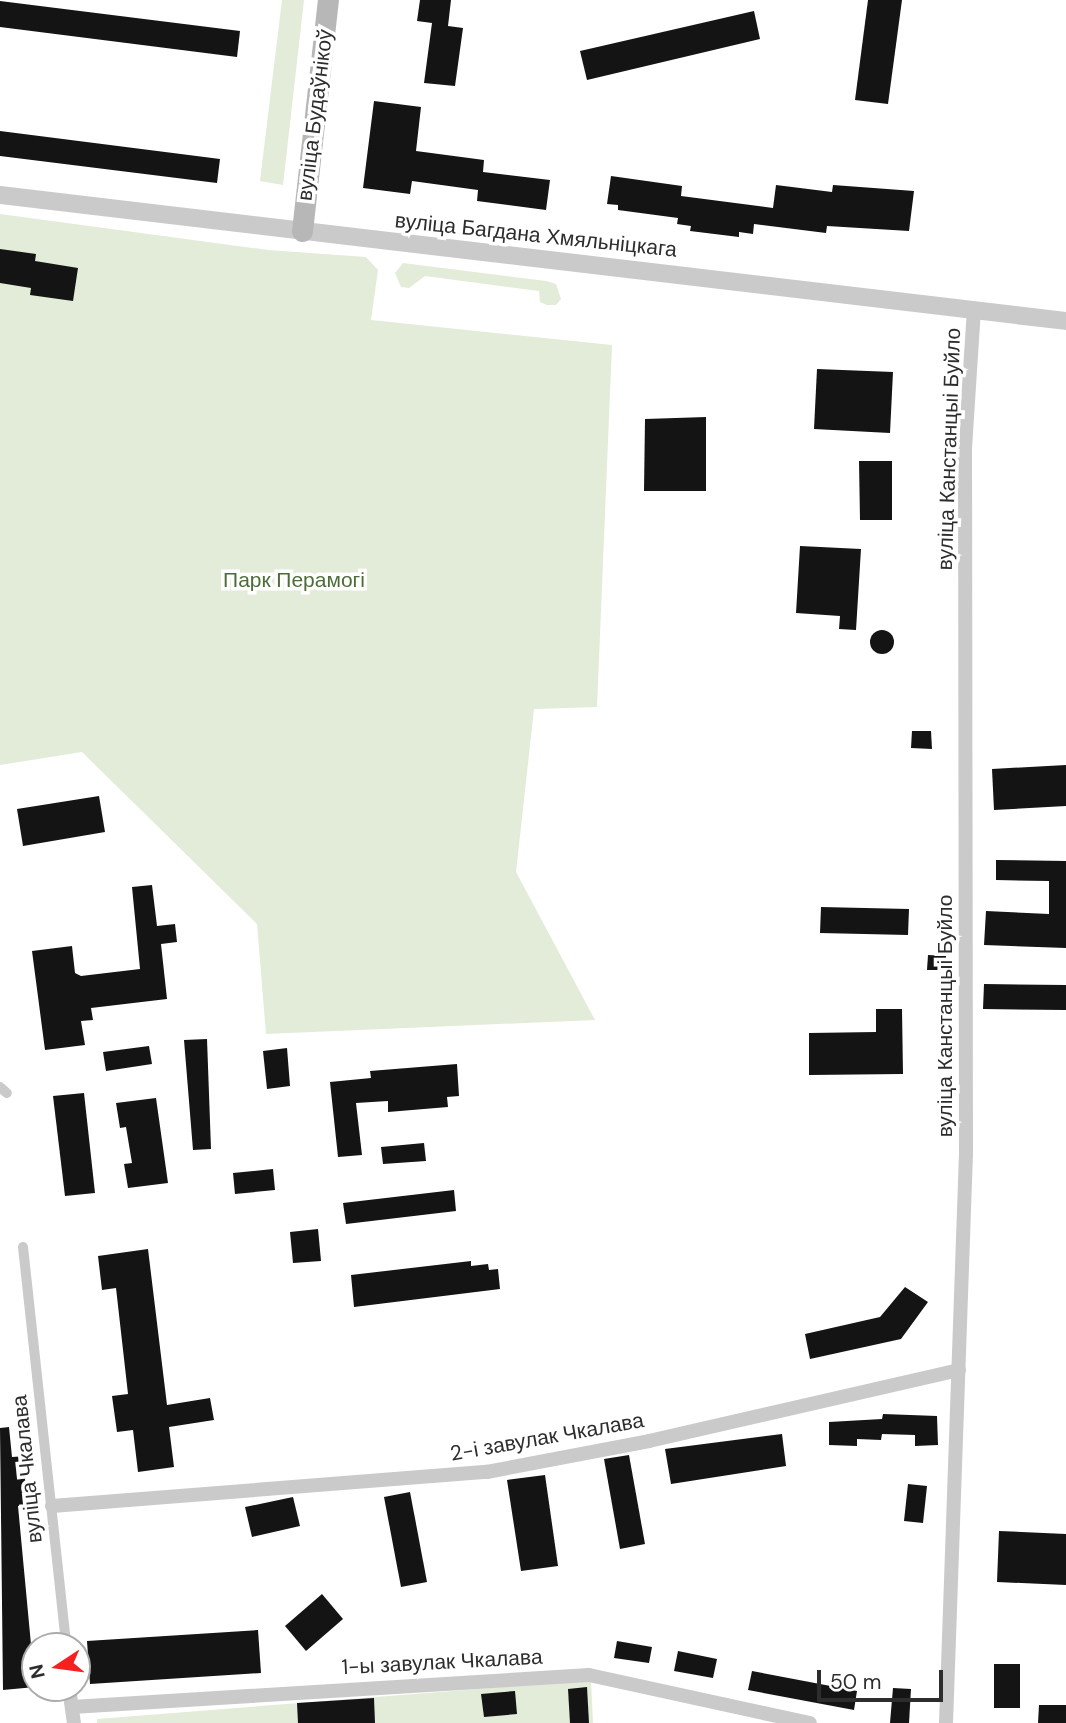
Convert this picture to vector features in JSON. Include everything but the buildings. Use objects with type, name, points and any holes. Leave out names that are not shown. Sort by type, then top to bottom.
[{"type":"main road","name":"вуліца Будаўнікоў","points":[[302,231],[328,0]]},
{"type":"street","name":"вуліца Багдана Хмяльніцкага","points":[[0,195],[1066,321]]},
{"type":"street","name":"вуліца Канстанцыі Буйло","points":[[946,1723],[966,1154],[965,448],[974,310]]},
{"type":"street","name":"вуліца Чкалава","points":[[23,1247],[65,1632]]},
{"type":"street","name":"2-і завулак Чкалава","points":[[52,1506],[486,1472],[649,1441],[959,1370]]},
{"type":"street","name":"1-ы завулак Чкалава","points":[[91,1696],[589,1675],[810,1723]]},
{"type":"street","points":[[72,1702],[74,1723]]},
{"type":"green space","points":[[282,0],[304,0],[283,185],[260,181]]},
{"type":"green space","name":"Парк Перамогі","points":[[0,214],[268,250],[366,257],[378,270],[371,320],[612,345],[597,707],[534,709],[516,872],[595,1020],[266,1034],[257,924],[82,752],[0,765]]},
{"type":"green space","points":[[403,263],[546,281],[556,284],[561,299],[556,305],[547,305],[540,302],[539,291],[425,276],[409,288],[401,287],[395,273]]},
{"type":"green space","points":[[591,1680],[593,1723],[97,1723],[97,1719]]}]
